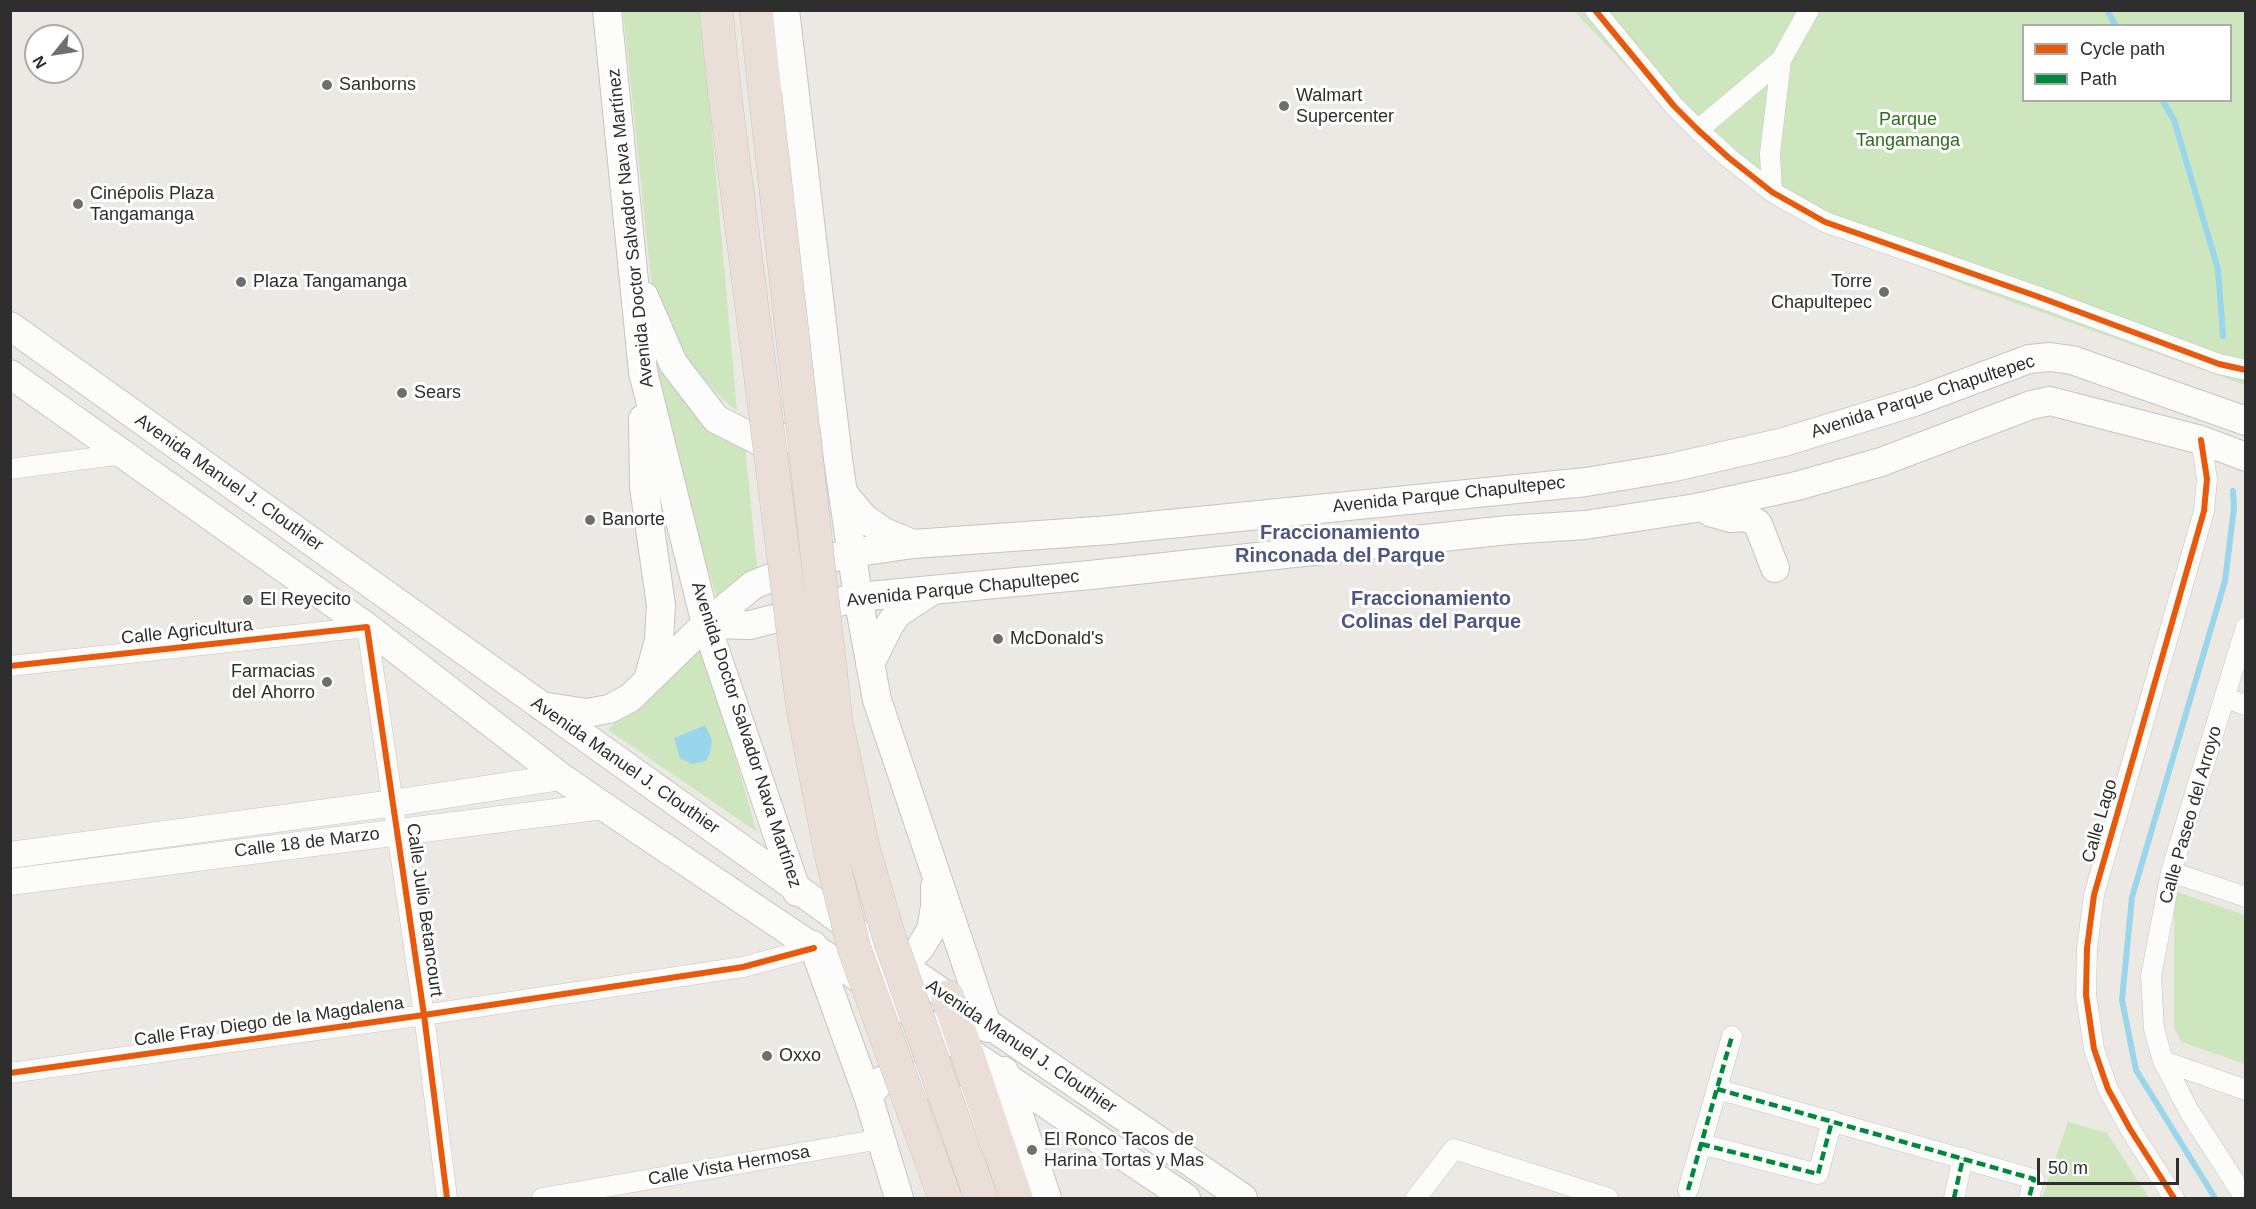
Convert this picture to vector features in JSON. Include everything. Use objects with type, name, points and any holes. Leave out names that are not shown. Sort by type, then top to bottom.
[{"type":"highway","points":[[717,10],[802,697],[829,843],[855,948],[945,1198]]},
{"type":"highway","points":[[756,10],[836,721],[864,851],[890,937],[981,1198]]},
{"type":"highway","points":[[948,997],[1015,1196]]},
{"type":"main road","name":"Avenida Doctor Salvador Nava Martínez","points":[[607,10],[643,372],[706,624],[814,948],[868,1096],[899,1198]]},
{"type":"main road","points":[[785,10],[843,493],[858,597],[877,700],[1047,1198]]},
{"type":"main road","points":[[633,269],[673,363],[716,419],[761,442],[778,442],[796,434],[813,412],[821,300]]},
{"type":"main road","name":"Avenida Manuel J. Clouthier","points":[[10,327],[903,966],[1243,1198]]},
{"type":"main road","name":"Avenida Parque Chapultepec","points":[[706,624],[753,585],[803,564],[852,553],[913,544],[1085,532],[1586,482],[1670,468],[1784,442],[1917,401],[2029,358],[2050,357],[2072,360],[2246,421]]},
{"type":"main road","points":[[643,372],[644,487],[661,605],[659,640],[648,680]]},
{"type":"main road","name":"Avenida Manuel J. Clouthier","points":[[10,374],[367,627],[561,777],[871,989],[967,1050],[1186,1198]]},
{"type":"main road","name":"Avenida Parque Chapultepec","points":[[706,624],[750,625],[858,597],[1508,530],[1585,525],[1696,508],[1797,486],[1881,462],[2031,405],[2050,400],[2201,440],[2246,457]]},
{"type":"main road","points":[[843,493],[864,518],[884,532],[913,544]]},
{"type":"main road","points":[[1696,508],[1731,518],[1747,517],[1758,524],[1775,568]]},
{"type":"main road","points":[[1085,532],[1102,555],[1115,564],[1133,570]]},
{"type":"main road","points":[[870,664],[898,612],[933,590]]},
{"type":"main road","points":[[367,627],[396,601]]},
{"type":"main road","points":[[541,706],[587,713],[609,709],[630,698],[706,624]]},
{"type":"main road","points":[[871,989],[903,966],[920,948],[931,930],[935,907],[935,873]]},
{"type":"main road","points":[[868,1096],[881,1081],[905,1074],[927,1082],[959,1102],[983,1129],[1015,1196]]},
{"type":"street","points":[[1594,10],[1674,106],[1698,130],[1772,192],[1825,222],[2039,297],[2219,364],[2246,370]]},
{"type":"street","points":[[1698,130],[1781,60],[1809,10]]},
{"type":"street","points":[[1772,192],[1770,154],[1781,60]]},
{"type":"street","name":"Calle Lago","points":[[2174,1198],[2108,1089],[2094,1048],[2086,995],[2086,948],[2094,895],[2204,512],[2207,479],[2201,440]]},
{"type":"street","points":[[10,469],[123,454]]},
{"type":"street","name":"Calle Agricultura","points":[[10,666],[367,627]]},
{"type":"street","name":"Calle Julio Betancourt","points":[[367,627],[424,1015],[447,1198]]},
{"type":"street","name":"Calle Paseo del Arroyo","points":[[2245,1198],[2189,1111],[2163,1061],[2154,1029],[2151,976],[2171,872],[2246,627]]},
{"type":"street","points":[[2225,698],[2246,705]]},
{"type":"street","name":"Calle 18 de Marzo","points":[[10,855],[394,803],[561,777]]},
{"type":"street","name":"Calle 18 de Marzo","points":[[10,882],[603,806]]},
{"type":"street","points":[[2171,872],[2246,897]]},
{"type":"street","name":"Calle Fray Diego de la Magdalena","points":[[10,1073],[424,1015],[743,967],[814,948]]},
{"type":"street","points":[[1688,1190],[1732,1036]]},
{"type":"street","points":[[2163,1061],[2246,1090]]},
{"type":"street","points":[[1717,1089],[2034,1179],[2029,1198]]},
{"type":"street","points":[[1701,1144],[1818,1173],[1832,1121]]},
{"type":"street","name":"Calle Vista Hermosa","points":[[542,1198],[881,1139]]},
{"type":"street","points":[[1416,1198],[1454,1149],[1608,1198]]},
{"type":"street","points":[[1954,1198],[1963,1158]]},
{"type":"green space","points":[[623,11],[701,11],[737,411],[720,397],[690,363],[652,289]]},
{"type":"green space","name":"Parque Tangamanga","points":[[1574,11],[2245,11],[2245,385],[1965,285],[1817,221],[1656,97]]},
{"type":"green space","points":[[653,362],[703,419],[745,447],[758,576],[718,600],[681,487]]},
{"type":"green space","points":[[701,642],[757,832],[608,730]]},
{"type":"green space","points":[[2174,891],[2245,915],[2245,1064],[2182,1042],[2174,1028]]},
{"type":"green space","points":[[2068,1122],[2107,1133],[2149,1198],[2042,1198]]},
{"type":"water","points":[[705,725],[712,740],[706,761],[692,764],[680,758],[674,738]]},
{"type":"waterway","points":[[2107,10],[2115,24]]},
{"type":"waterway","points":[[2163,102],[2174,120],[2218,269],[2223,336]]},
{"type":"waterway","points":[[2215,1198],[2136,1070],[2122,1000],[2132,897],[2225,581],[2234,508],[2233,491]]},
{"type":"marked path","points":[[1688,1190],[1732,1036]]},
{"type":"marked path","points":[[1717,1089],[2034,1179],[2029,1198]]},
{"type":"marked path","points":[[1701,1144],[1818,1174],[1832,1121]]},
{"type":"marked path","points":[[1954,1198],[1963,1158]]},
{"type":"cycle path","points":[[1595,10],[1674,106],[1698,130],[1772,192],[1825,222],[2039,297],[2219,364],[2246,370]]},
{"type":"cycle path","points":[[2174,1198],[2130,1129],[2108,1089],[2094,1049],[2086,995],[2087,948],[2094,895],[2204,511],[2207,479],[2201,440]]},
{"type":"cycle path","points":[[10,666],[367,627],[424,1015],[447,1198]]},
{"type":"cycle path","points":[[10,1073],[424,1015],[743,967],[814,948]]},
{"type":"place","name":"Sanborns","points":[[327,85]]},
{"type":"place","name":"Walmart Supercenter","points":[[1284,106]]},
{"type":"place","name":"Cinépolis Plaza Tangamanga","points":[[78,204]]},
{"type":"place","name":"Plaza Tangamanga","points":[[241,282]]},
{"type":"place","name":"Torre Chapultepec","points":[[1884,292]]},
{"type":"place","name":"Sears","points":[[402,393]]},
{"type":"place","name":"Banorte","points":[[590,520]]},
{"type":"place","name":"El Reyecito","points":[[248,600]]},
{"type":"place","name":"McDonald's","points":[[998,639]]},
{"type":"place","name":"Farmacias del Ahorro","points":[[327,682]]},
{"type":"place","name":"Oxxo","points":[[767,1056]]},
{"type":"place","name":"El Ronco Tacos de Harina Tortas y Mas","points":[[1032,1150]]},
{"type":"district","name":"Fraccionamiento Rinconada del Parque","points":[[1340,544]]},
{"type":"district","name":"Fraccionamiento Colinas del Parque","points":[[1431,610]]}]
